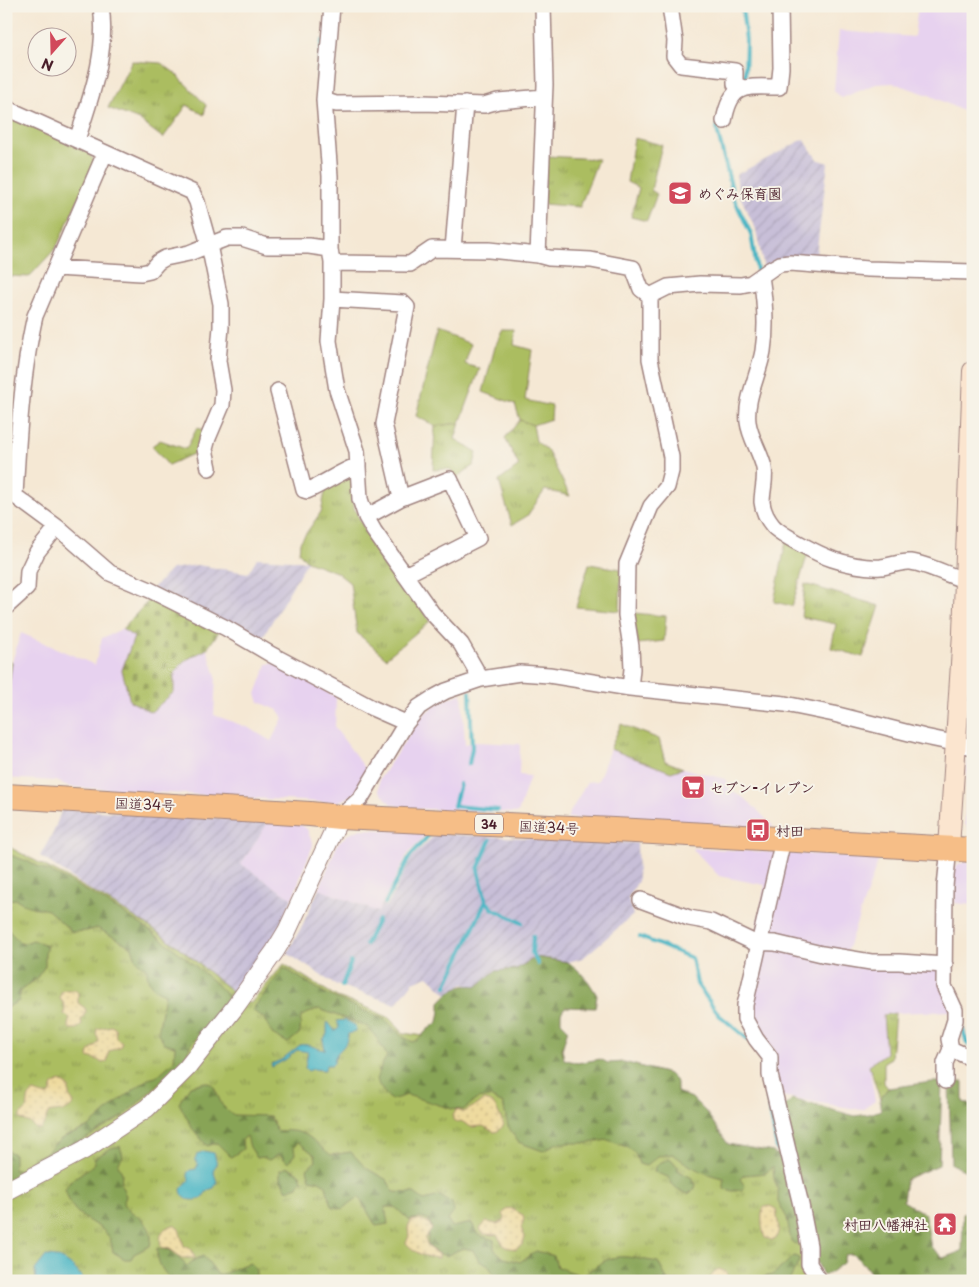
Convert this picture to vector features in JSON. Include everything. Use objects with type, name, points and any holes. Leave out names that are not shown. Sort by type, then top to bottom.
[{"type":"highway","name":"国道34号","points":[[6,796],[340,817],[973,850]]},
{"type":"main road","points":[[949,848],[964,745],[964,580],[970,483],[972,380]]},
{"type":"street","points":[[77,140],[93,91],[103,48],[101,6]]},
{"type":"street","points":[[332,6],[324,100],[330,176],[332,299],[329,341],[337,390],[357,451],[360,499],[366,518],[404,575],[432,613],[461,644],[481,679]]},
{"type":"street","points":[[538,256],[544,97],[542,6]]},
{"type":"street","points":[[670,6],[675,41],[674,56],[681,65],[735,71],[735,84],[743,88]]},
{"type":"street","points":[[724,121],[729,101],[743,88],[779,87],[781,68],[780,6]]},
{"type":"street","points":[[324,100],[336,104],[424,103],[484,105],[498,101],[544,97]]},
{"type":"street","points":[[453,249],[465,104]]},
{"type":"street","points":[[6,108],[192,192],[197,202],[209,246],[221,304],[222,327],[218,361],[223,390],[222,405],[205,449],[209,468]]},
{"type":"street","points":[[105,153],[35,316],[29,341],[17,456],[11,494],[57,527],[110,573],[150,590],[226,628],[372,708],[406,723]]},
{"type":"street","points":[[56,268],[140,273],[150,271],[165,258],[189,253],[227,238],[242,238],[266,246],[308,246],[331,256],[410,264],[432,249],[488,250],[549,258],[591,260],[633,268],[641,289],[650,296]]},
{"type":"street","points":[[650,296],[668,287],[700,284],[741,285],[751,283],[780,264],[790,263],[868,269],[973,272]]},
{"type":"street","points":[[761,276],[766,329],[750,403],[748,422],[764,467],[765,478],[762,503],[766,516],[774,527],[831,559],[848,564],[879,567],[908,562],[921,564],[964,580]]},
{"type":"street","points":[[630,688],[632,669],[626,615],[627,564],[651,506],[666,487],[671,472],[671,457],[650,360],[650,296]]},
{"type":"street","points":[[332,299],[403,304],[407,307],[384,424],[401,498]]},
{"type":"street","points":[[278,390],[304,490],[307,491],[338,473],[358,465]]},
{"type":"street","points":[[366,518],[401,498],[450,478],[478,538],[404,575]]},
{"type":"street","points":[[6,607],[27,588],[28,571],[37,552],[57,527]]},
{"type":"street","points":[[6,1192],[84,1150],[147,1108],[186,1068],[235,1007],[276,951],[340,817],[361,798],[406,723],[419,707],[433,698],[481,679],[520,673],[548,675],[630,688],[795,706],[964,745]]},
{"type":"street","points":[[784,840],[745,1005],[746,1018],[756,1039],[770,1057],[772,1083],[802,1205],[809,1264],[820,1281]]},
{"type":"street","points":[[945,1081],[945,1063],[951,1049],[949,1040],[955,1020],[955,1010],[944,986],[945,886],[949,848]]},
{"type":"street","points":[[641,900],[698,920],[711,922],[753,942],[775,943],[822,954],[871,962],[945,965]]},
{"type":"street","points":[[951,1049],[973,1059]]},
{"type":"shaded area","points":[[918,6],[973,6],[969,114],[929,95],[893,83],[876,84],[842,98],[834,91],[839,31],[914,37]]},
{"type":"shaded area","points":[[804,139],[817,159],[828,163],[815,263],[764,269],[756,230],[739,194],[736,175]]},
{"type":"shaded area","points":[[257,558],[307,561],[260,642],[153,588],[172,569],[197,565],[248,573]]},
{"type":"shaded area","points":[[122,629],[135,637],[122,670],[174,674],[184,661],[207,649],[216,676],[214,715],[249,728],[271,741],[283,718],[278,710],[259,702],[256,694],[267,664],[277,663],[336,697],[335,728],[368,772],[354,794],[336,803],[71,787],[56,781],[6,778],[6,695],[12,662],[21,633],[95,665],[102,638]]},
{"type":"shaded area","points":[[462,693],[465,744],[475,742],[520,744],[519,775],[530,776],[518,813],[404,808],[391,804],[379,791],[379,780],[421,717],[436,704]]},
{"type":"shaded area","points":[[610,749],[671,772],[683,768],[725,779],[730,789],[747,800],[774,827],[567,818],[587,782],[598,781]]},
{"type":"shaded area","points":[[968,750],[973,751],[973,833],[965,824]]},
{"type":"shaded area","points":[[62,809],[269,821],[241,864],[292,899],[269,949],[236,995],[166,938],[40,856],[53,833]]},
{"type":"shaded area","points":[[269,821],[297,822],[307,829],[313,845],[292,899],[241,864]]},
{"type":"shaded area","points":[[361,829],[428,832],[407,855],[378,912],[319,889],[338,843],[347,835]]},
{"type":"shaded area","points":[[436,834],[637,843],[638,881],[628,898],[633,915],[583,958],[568,962],[536,957],[516,969],[495,971],[477,986],[463,984],[447,994],[428,976],[413,982],[396,1004],[334,984],[287,953],[319,889],[378,912],[382,904],[387,906],[412,857]]},
{"type":"shaded area","points":[[692,848],[879,858],[846,954],[756,934],[765,885],[719,876]]},
{"type":"shaded area","points":[[964,862],[973,863],[973,905],[955,903],[954,870]]},
{"type":"shaded area","points":[[763,948],[938,968],[951,1011],[883,1015],[886,1053],[869,1065],[875,1101],[862,1110],[781,1096],[775,1071],[775,1050],[757,1034],[749,1012]]},
{"type":"green space","points":[[132,61],[161,63],[175,73],[206,105],[204,115],[187,105],[163,138],[139,120],[108,108]]},
{"type":"green space","points":[[6,114],[89,153],[95,163],[56,248],[29,277],[6,276]]},
{"type":"green space","points":[[634,138],[662,145],[651,190],[657,194],[647,221],[631,217],[639,188],[627,182]]},
{"type":"green space","points":[[547,156],[598,159],[580,207],[543,204]]},
{"type":"green space","points":[[437,331],[471,344],[465,364],[480,369],[460,423],[435,426],[416,416]]},
{"type":"green space","points":[[502,331],[516,331],[514,345],[532,350],[525,400],[552,406],[551,419],[533,425],[520,420],[515,404],[483,392],[495,347]]},
{"type":"green space","points":[[520,420],[533,425],[536,441],[547,450],[570,496],[545,490],[527,516],[512,525],[499,481],[519,466],[505,438]]},
{"type":"green space","points":[[460,423],[455,439],[477,452],[474,465],[456,478],[450,469],[433,470],[435,426]]},
{"type":"green space","points":[[197,428],[205,430],[202,450],[168,465],[152,446],[160,440],[186,449]]},
{"type":"green space","points":[[352,470],[354,508],[367,534],[430,621],[386,658],[357,633],[350,583],[336,572],[307,561],[299,553],[300,542],[321,512],[326,487]]},
{"type":"green space","points":[[786,541],[808,553],[792,606],[774,602]]},
{"type":"green space","points":[[589,564],[621,569],[620,611],[576,607]]},
{"type":"green space","points":[[805,584],[880,606],[863,657],[831,648],[836,624],[801,617]]},
{"type":"green space","points":[[152,597],[220,630],[207,649],[184,661],[174,674],[174,692],[151,712],[130,701],[122,670],[134,637],[122,629]]},
{"type":"green space","points":[[633,613],[666,616],[664,641],[638,644]]},
{"type":"green space","points":[[6,658],[12,662],[6,695]]},
{"type":"green space","points":[[621,724],[659,739],[665,761],[683,768],[671,772],[610,749]]},
{"type":"green space","points":[[6,815],[9,847],[89,890],[147,925],[177,946],[250,1004],[284,964],[337,997],[390,1018],[403,1033],[459,1041],[726,1146],[783,1155],[815,1281],[6,1281]]},
{"type":"green space","points":[[6,854],[29,862],[71,882],[125,914],[177,951],[212,980],[229,998],[211,1023],[190,1045],[186,1059],[122,1117],[6,1186],[6,1150],[14,1154],[14,1170],[25,1170],[33,1159],[44,1154],[62,1138],[89,1127],[117,1102],[148,1079],[156,1077],[174,1061],[175,1046],[164,1043],[158,1033],[165,994],[151,985],[147,969],[136,960],[132,947],[97,928],[72,932],[48,910],[28,906],[16,899],[6,900]]},
{"type":"green space","points":[[7,929],[22,944],[33,940],[47,945],[45,966],[36,979],[20,991],[19,1001],[6,1008]]},
{"type":"green space","points":[[536,957],[568,962],[588,981],[597,995],[595,1008],[565,1007],[561,1013],[561,1022],[568,1029],[562,1049],[564,1059],[577,1063],[600,1059],[608,1063],[624,1062],[669,1074],[677,1082],[677,1092],[692,1098],[706,1112],[728,1144],[773,1152],[781,1158],[799,1222],[799,1242],[795,1244],[791,1241],[787,1218],[778,1202],[778,1190],[774,1179],[773,1166],[766,1173],[744,1175],[740,1179],[745,1186],[742,1190],[733,1191],[724,1189],[724,1178],[710,1175],[697,1169],[673,1154],[658,1156],[646,1166],[639,1164],[635,1153],[627,1147],[608,1140],[588,1143],[557,1143],[543,1151],[518,1142],[508,1126],[503,1104],[490,1097],[477,1099],[463,1110],[452,1109],[407,1095],[391,1100],[378,1084],[377,1079],[387,1056],[368,1027],[319,1009],[301,1016],[300,1033],[288,1043],[272,1034],[265,1019],[252,1010],[284,968],[328,995],[386,1020],[401,1036],[413,1042],[438,1022],[440,1002],[452,990],[460,986],[477,986],[495,971],[516,969]]},
{"type":"green space","points":[[895,1013],[891,1058],[884,1062],[884,1083],[888,1088],[880,1099],[869,1065],[886,1053],[883,1015]]},
{"type":"green space","points":[[206,1082],[213,1085],[222,1105],[232,1115],[270,1116],[277,1131],[302,1133],[331,1155],[351,1152],[366,1168],[387,1180],[394,1192],[414,1193],[424,1200],[440,1196],[452,1203],[454,1212],[448,1220],[452,1227],[472,1223],[478,1235],[494,1240],[494,1249],[504,1258],[520,1262],[536,1251],[554,1256],[557,1267],[583,1276],[602,1262],[610,1259],[618,1257],[635,1258],[658,1262],[668,1281],[499,1281],[487,1264],[479,1261],[473,1250],[463,1248],[446,1256],[435,1252],[428,1245],[428,1234],[432,1227],[428,1219],[418,1218],[409,1220],[395,1207],[385,1207],[388,1224],[376,1226],[359,1197],[342,1209],[331,1206],[326,1185],[310,1179],[307,1169],[316,1161],[315,1155],[298,1142],[294,1147],[295,1154],[288,1163],[279,1154],[269,1160],[262,1157],[257,1158],[250,1147],[247,1136],[242,1140],[243,1149],[231,1157],[217,1143],[207,1146],[192,1128],[179,1103],[190,1086]]},
{"type":"green space","points":[[942,1082],[939,1165],[906,1179],[903,1201],[925,1214],[931,1247],[943,1258],[962,1251],[963,1214],[973,1209],[973,1281],[876,1281],[864,1264],[852,1254],[845,1255],[843,1263],[831,1272],[823,1275],[816,1260],[785,1119],[785,1106],[792,1099],[855,1116],[869,1114],[881,1110],[880,1099],[888,1088]]},
{"type":"green space","points":[[949,1082],[963,1082],[963,1102],[973,1105],[973,1174],[951,1164]]},
{"type":"green space","points":[[120,1146],[123,1156],[118,1164],[122,1173],[121,1184],[126,1196],[123,1204],[143,1221],[150,1231],[151,1238],[150,1246],[134,1254],[131,1259],[125,1259],[113,1252],[109,1237],[101,1228],[76,1211],[65,1189],[70,1181],[93,1165],[95,1158],[111,1148]]},
{"type":"green space","points":[[671,1159],[679,1171],[692,1178],[696,1185],[694,1190],[688,1194],[676,1188],[668,1177],[654,1172],[656,1166]]},
{"type":"green space","points":[[288,1167],[300,1174],[302,1181],[298,1186],[287,1190],[280,1179],[280,1170]]},
{"type":"green space","points":[[157,1248],[170,1250],[187,1266],[203,1256],[218,1275],[251,1263],[256,1271],[256,1281],[174,1281],[161,1267]]},
{"type":"green space","points":[[794,1256],[799,1258],[799,1262],[789,1281],[763,1281],[763,1277],[773,1275]]},
{"type":"sand","points":[[64,990],[75,990],[78,993],[78,1003],[85,1008],[86,1012],[81,1020],[82,1025],[77,1029],[70,1029],[68,1025],[70,1018],[64,1014],[65,1007],[60,997],[61,992]]},
{"type":"sand","points":[[111,1026],[115,1028],[116,1038],[122,1042],[120,1047],[109,1051],[107,1062],[102,1063],[88,1057],[89,1052],[99,1041],[96,1034],[97,1029]]},
{"type":"sand","points":[[60,1081],[69,1087],[69,1096],[74,1103],[69,1109],[49,1113],[46,1117],[46,1122],[40,1129],[36,1129],[30,1123],[20,1119],[20,1115],[27,1109],[31,1094],[34,1092],[48,1095],[53,1085]]},
{"type":"sand","points":[[485,1100],[493,1104],[504,1125],[498,1131],[494,1132],[483,1126],[471,1127],[461,1121],[453,1120],[456,1110],[464,1112]]},
{"type":"sand","points":[[770,1206],[776,1209],[779,1229],[776,1239],[772,1240],[765,1238],[762,1222],[764,1207]]},
{"type":"sand","points":[[510,1208],[523,1215],[524,1219],[521,1228],[525,1237],[523,1244],[516,1249],[505,1247],[497,1235],[483,1234],[480,1229],[486,1222],[497,1224],[504,1221],[503,1214]]},
{"type":"sand","points":[[410,1221],[428,1222],[432,1229],[425,1239],[430,1248],[439,1254],[439,1258],[421,1254],[413,1250],[406,1243],[409,1236],[408,1228]]},
{"type":"sand","points":[[174,1225],[179,1229],[184,1246],[192,1250],[195,1258],[182,1258],[170,1249],[161,1247],[160,1239],[162,1233],[166,1228]]},
{"type":"sand","points":[[719,1269],[726,1272],[729,1281],[708,1281],[715,1271]]},
{"type":"water","points":[[345,1020],[355,1025],[356,1031],[348,1034],[347,1040],[336,1055],[334,1063],[326,1065],[325,1070],[313,1069],[308,1071],[305,1068],[308,1052],[297,1050],[285,1060],[272,1067],[271,1064],[281,1060],[300,1045],[325,1050],[323,1040],[327,1034],[327,1023],[335,1031],[339,1028],[337,1021]]},
{"type":"water","points":[[204,1151],[214,1153],[217,1164],[213,1170],[217,1182],[214,1188],[208,1190],[201,1199],[185,1198],[181,1189],[189,1180],[187,1173],[190,1170],[196,1169],[198,1164],[195,1159],[197,1154]]},
{"type":"water","points":[[46,1256],[52,1256],[68,1263],[84,1281],[36,1281],[35,1270]]},
{"type":"waterway","points":[[742,6],[746,40],[745,79]]},
{"type":"waterway","points":[[318,86],[322,41]]},
{"type":"waterway","points":[[718,122],[717,130],[732,190]]},
{"type":"waterway","points":[[734,199],[751,234],[757,270]]},
{"type":"waterway","points":[[469,764],[472,748],[470,692]]},
{"type":"waterway","points":[[460,784],[454,806],[498,810]]},
{"type":"waterway","points":[[385,903],[410,856],[430,834]]},
{"type":"waterway","points":[[490,840],[478,869],[486,901],[493,909],[522,923]]},
{"type":"waterway","points":[[446,986],[486,901]]},
{"type":"waterway","points":[[366,944],[378,920]]},
{"type":"waterway","points":[[533,936],[532,953],[538,964]]},
{"type":"waterway","points":[[640,937],[692,958],[697,984],[719,1015],[749,1040]]},
{"type":"waterway","points":[[342,986],[351,962]]},
{"type":"waterway","points":[[963,1030],[967,1043],[973,1049]]},
{"type":"waterway","points":[[768,1099],[777,1149]]},
{"type":"place","name":"めぐみ保育園","points":[[680,193]]},
{"type":"place","name":"セブン-イレブン","points":[[693,787]]},
{"type":"place","name":"村田","points":[[758,830]]},
{"type":"place","name":"村田八幡神社","points":[[945,1224]]}]
